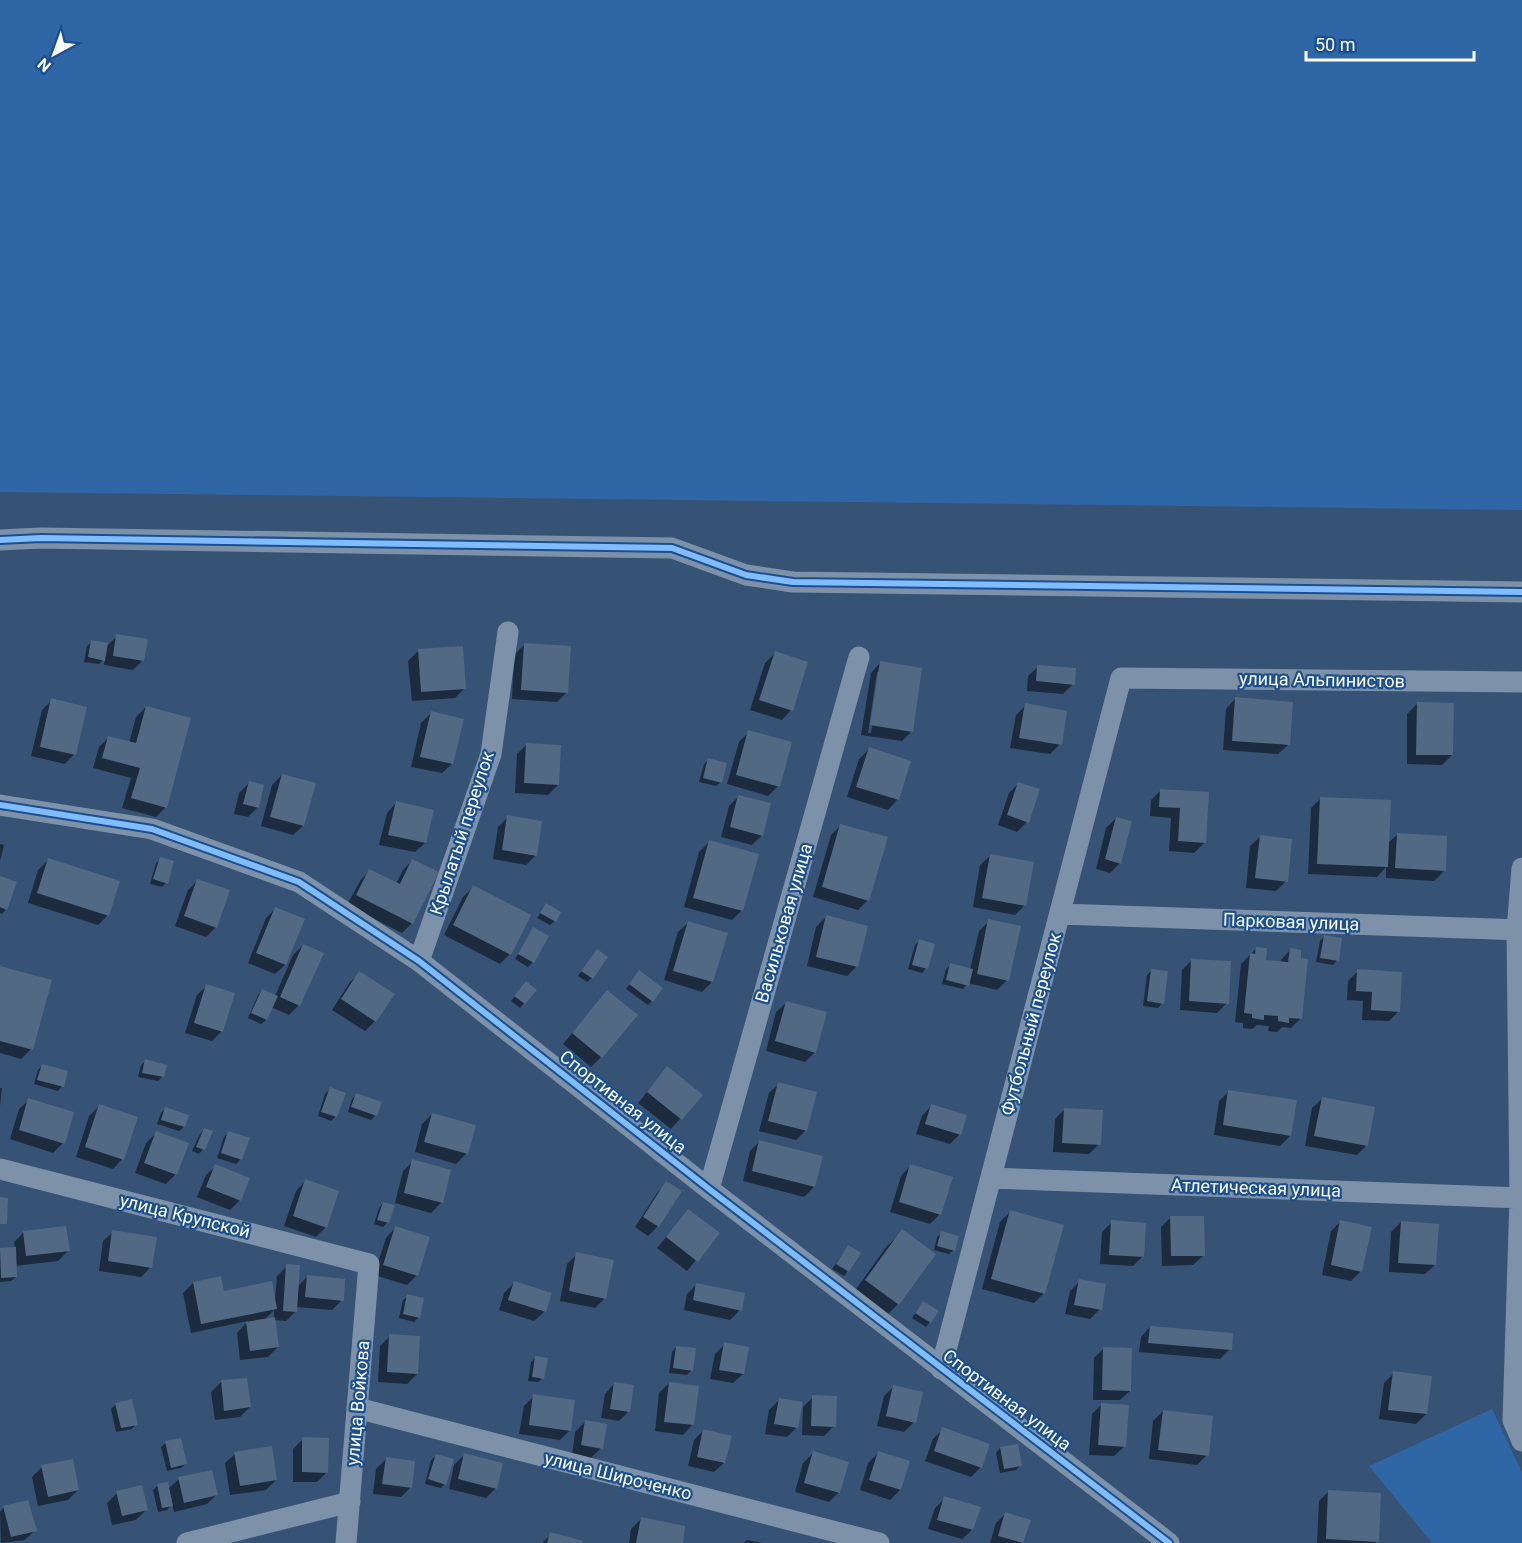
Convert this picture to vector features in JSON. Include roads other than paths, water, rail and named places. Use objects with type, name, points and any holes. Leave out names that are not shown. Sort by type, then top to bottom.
[{"type":"street","points":[[0,540],[40,538],[672,548],[747,574],[793,582],[1522,592]]},
{"type":"street","name":"Крылатый переулок","points":[[419,961],[490,754],[508,632]]},
{"type":"street","name":"Васильковая улица","points":[[709,1189],[860,657]]},
{"type":"street","name":"улица Альпинистов","points":[[1121,678],[1522,682]]},
{"type":"street","name":"Футбольный переулок","points":[[941,1369],[1121,678]]},
{"type":"street","name":"Спортивная улица","points":[[0,805],[152,829],[299,882],[419,961],[709,1189],[1169,1543]]},
{"type":"street","points":[[1522,868],[1520,930],[1521,1198],[1513,1420],[1522,1441]]},
{"type":"street","name":"Парковая улица","points":[[1060,914],[1520,930]]},
{"type":"street","name":"улица Крупской","points":[[0,1169],[369,1264]]},
{"type":"street","name":"Атлетическая улица","points":[[991,1178],[1521,1198]]},
{"type":"street","name":"улица Войкова","points":[[346,1543],[369,1264]]},
{"type":"street","name":"улица Широченко","points":[[357,1408],[879,1543]]},
{"type":"street","points":[[187,1543],[350,1502]]}]
